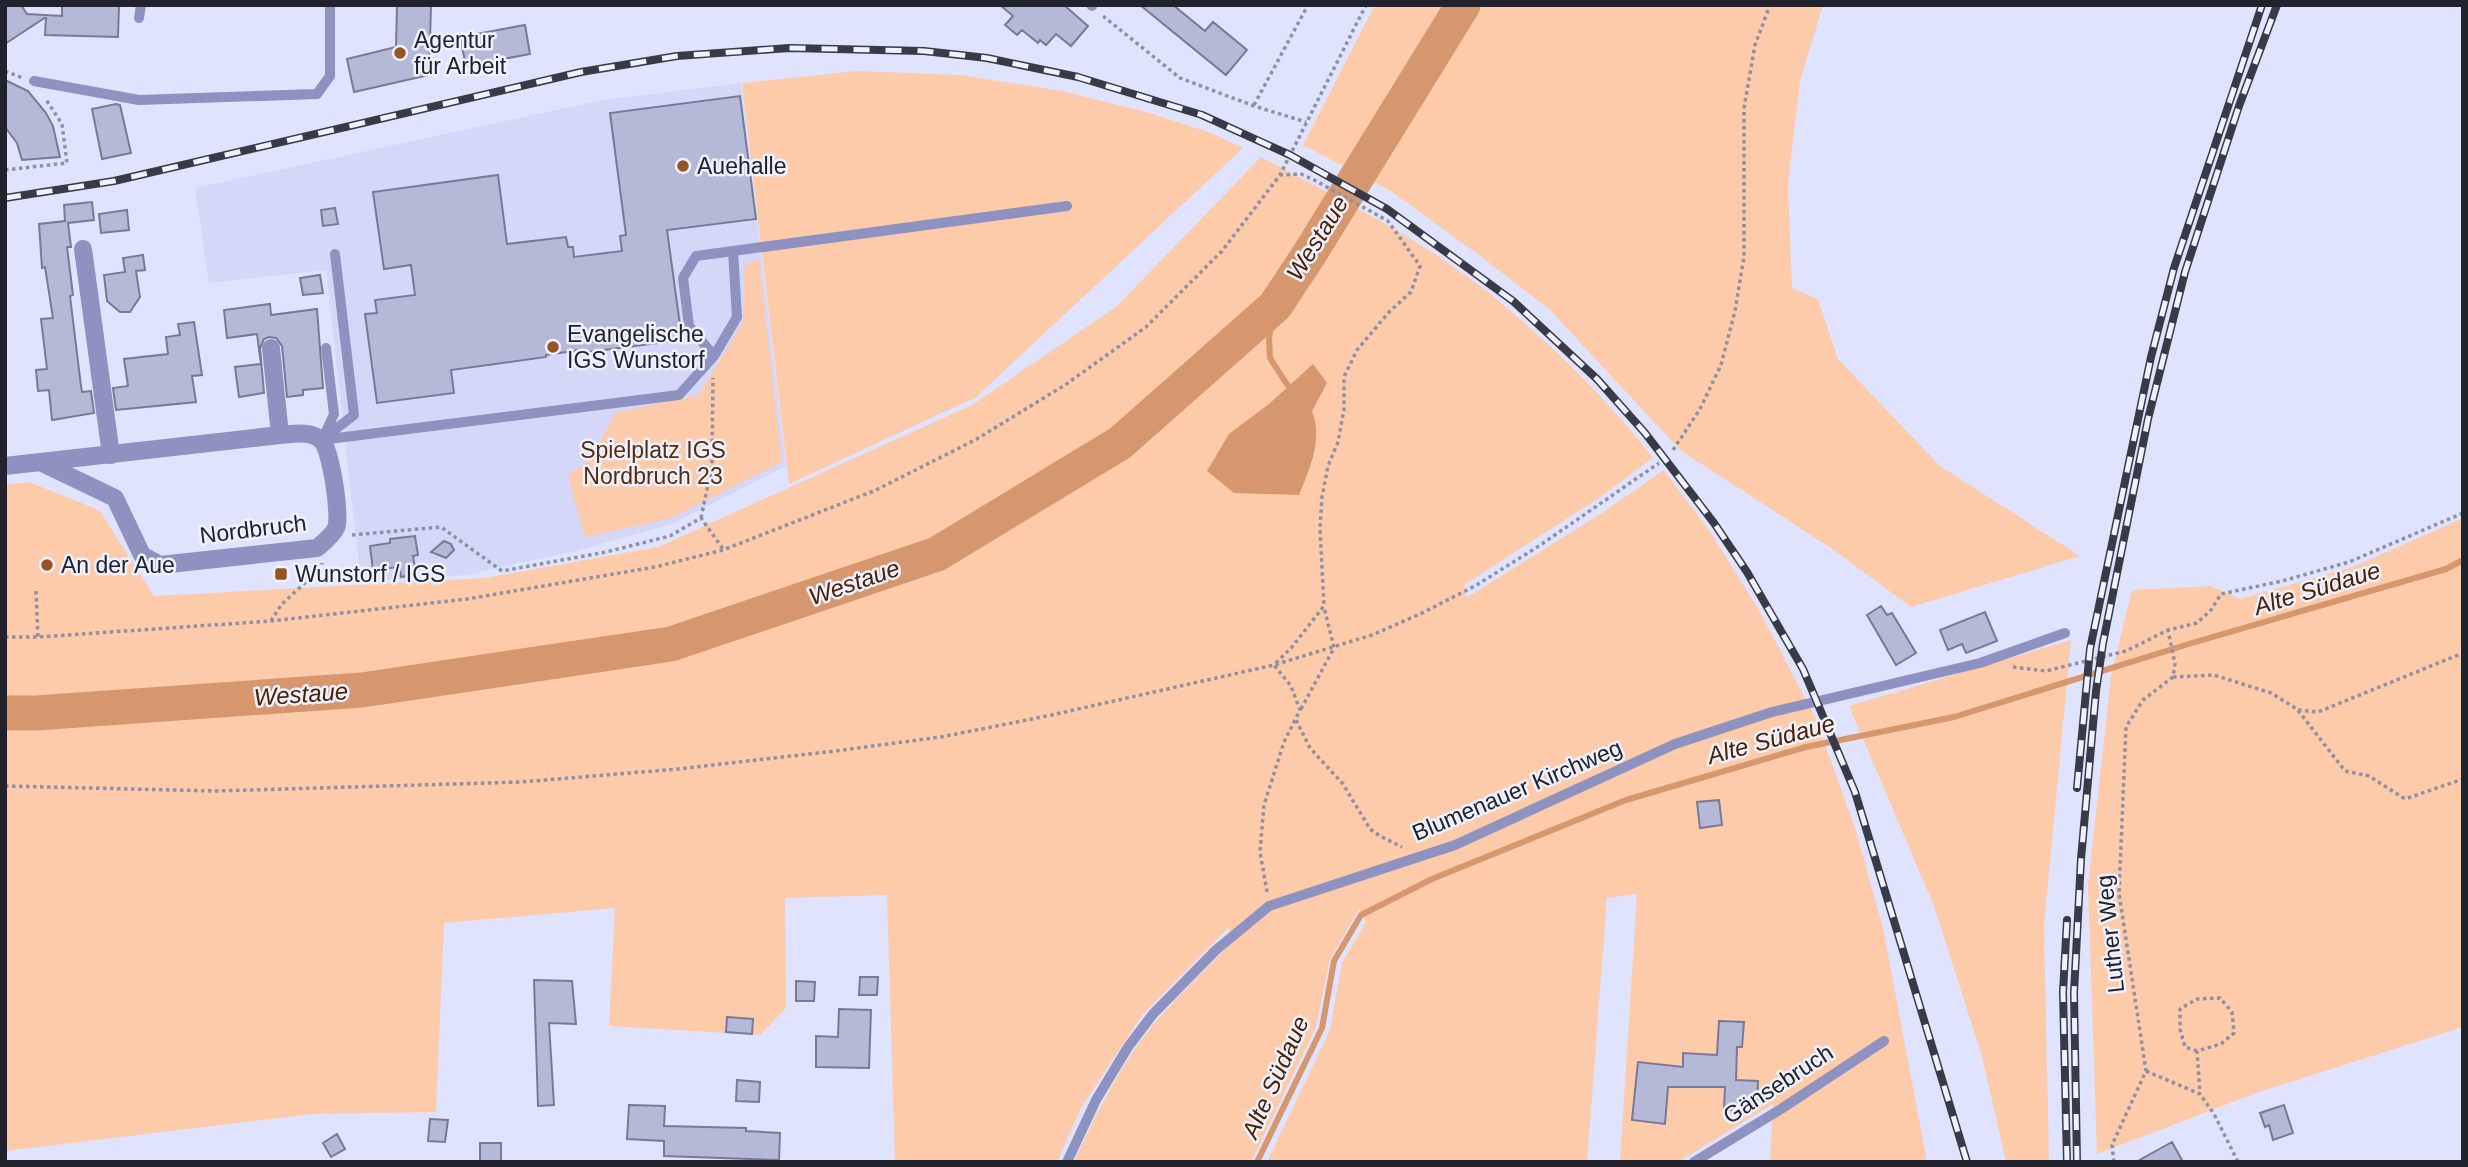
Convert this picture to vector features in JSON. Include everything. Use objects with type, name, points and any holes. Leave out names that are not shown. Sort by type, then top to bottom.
[{"type":"street","points":[[83,249],[111,455]]},
{"type":"street","points":[[271,348],[280,435]]},
{"type":"street","points":[[5,466],[304,433],[321,440]]},
{"type":"street","name":"Nordbruch","points":[[40,462],[116,498],[142,555],[160,565],[317,548],[330,537],[337,525],[331,458],[321,440]]},
{"type":"lane","points":[[139,18],[141,5]]},
{"type":"lane","points":[[34,81],[139,100],[317,94],[331,76],[330,5]]},
{"type":"lane","points":[[714,356],[689,326],[683,278],[696,256],[1067,206]]},
{"type":"lane","points":[[321,440],[679,395],[714,356],[737,317],[733,251]]},
{"type":"lane","points":[[321,440],[354,415],[335,254]]},
{"type":"lane","points":[[321,440],[334,414],[326,348]]},
{"type":"lane","name":"Blumenauer Kirchweg","points":[[1067,1162],[1096,1100],[1128,1047],[1153,1014],[1216,950],[1269,906],[1455,845],[1675,744],[1772,712],[1980,663],[2065,633]]},
{"type":"lane","name":"Gänsebruch","points":[[1694,1162],[1884,1041]]},
{"type":"path","points":[[1254,106],[1308,5]]},
{"type":"path","points":[[5,637],[271,621],[467,599],[655,567],[723,550],[876,490],[975,440],[1065,385],[1146,327],[1222,251],[1280,175],[1366,5]]},
{"type":"path","points":[[1673,450],[1700,409],[1721,365],[1735,311],[1744,257],[1744,107],[1755,45],[1770,5]]},
{"type":"path","points":[[1091,6],[1180,78],[1306,122]]},
{"type":"path","points":[[5,71],[34,81],[62,124],[67,163],[5,170]]},
{"type":"path","points":[[16,85],[19,77]]},
{"type":"path","points":[[57,143],[64,142]]},
{"type":"path","points":[[1269,906],[1259,852],[1264,805],[1284,743],[1334,648],[1324,606],[1320,528],[1328,467],[1338,442],[1344,409],[1344,377],[1357,350],[1390,311],[1411,292],[1420,266],[1388,221],[1301,174],[1280,175]]},
{"type":"path","points":[[714,356],[712,466],[701,518],[723,550]]},
{"type":"path","points":[[5,786],[216,791],[521,782],[678,769],[941,737],[1274,665],[1372,635],[1475,586],[1539,546],[1659,463]]},
{"type":"path","points":[[1980,663],[2046,671],[2126,650],[2168,630],[2197,623],[2211,610],[2221,594],[2282,581],[2349,562],[2463,513]]},
{"type":"path","points":[[271,621],[281,605],[321,568],[330,537],[441,527],[502,571],[606,552],[670,536],[701,518]]},
{"type":"path","points":[[36,591],[38,637]]},
{"type":"path","points":[[1274,665],[1324,606]]},
{"type":"path","points":[[2168,630],[2175,664],[2173,677],[2214,675],[2271,693],[2298,709],[2346,771],[2369,776],[2405,799],[2463,779]]},
{"type":"path","points":[[2298,709],[2318,712],[2463,653]]},
{"type":"path","points":[[1274,665],[1291,685],[1300,710]]},
{"type":"path","name":"Luther Weg","points":[[2146,1071],[2119,893],[2126,727],[2143,700],[2173,677]]},
{"type":"path","points":[[1296,720],[1310,748],[1343,784],[1370,829],[1424,855]]},
{"type":"path","points":[[2220,998],[2232,1012],[2234,1033],[2221,1044],[2197,1051],[2185,1047],[2180,1029],[2180,1009],[2197,999],[2220,998]]},
{"type":"path","points":[[2197,1051],[2200,1094],[2214,1114],[2238,1162]]},
{"type":"path","points":[[2114,1162],[2112,1145],[2146,1071],[2200,1094]]},
{"type":"shaded area","name":"Evangelische IGS Wunstorf","points":[[741,83],[786,466],[672,524],[580,550],[466,575],[361,582],[326,270],[209,283],[195,188],[603,100]]},
{"type":"shaded area","points":[[1313,364],[1327,383],[1312,411],[1316,443],[1299,495],[1234,493],[1207,471],[1229,434],[1269,404]]},
{"type":"green space","points":[[1375,5],[1823,5],[1800,81],[1788,184],[1792,288],[1818,299],[1838,359],[1940,466],[2080,556],[1911,607],[1834,550],[1680,450],[1549,309],[1391,191],[1303,145]]},
{"type":"green space","points":[[857,71],[960,75],[1062,91],[1150,113],[1211,133],[1243,148],[976,397],[789,484],[742,83]]},
{"type":"green space","points":[[1261,157],[1411,239],[1468,277],[1557,353],[1599,395],[1653,458],[1599,498],[1464,585],[1466,598],[1602,513],[1664,470],[1713,536],[1760,612],[1816,719],[1856,831],[1883,928],[1927,1162],[1770,1162],[1773,1104],[1678,1162],[1620,1162],[1637,894],[1607,898],[1587,1162],[1267,1162],[1330,1030],[1342,963],[1366,922],[1359,909],[1330,959],[1316,1027],[1251,1162],[1074,1162],[1101,1106],[1133,1052],[1158,1019],[1229,945],[1229,927],[1142,1015],[1081,1108],[1057,1162],[895,1162],[887,895],[785,898],[786,1008],[760,1035],[609,1026],[615,908],[444,923],[436,1112],[313,1114],[5,1151],[5,485],[29,482],[99,510],[154,596],[486,578],[658,547],[972,405],[1116,307]]},
{"type":"green space","name":"Spielplatz IGS Nordbruch 23","points":[[759,259],[782,462],[669,519],[585,537],[568,475],[590,460],[615,413],[699,395],[743,322],[745,264]]},
{"type":"green space","points":[[2463,518],[2463,1027],[2259,1092],[2097,1154],[2088,885],[2111,677],[2132,590],[2211,586],[2240,599],[2353,567]]},
{"type":"green space","points":[[2071,640],[2044,926],[2049,1162],[2006,1162],[1982,1056],[1934,906],[1849,706]]},
{"type":"building","points":[[5,5],[21,5],[27,14],[62,16],[62,5],[119,5],[118,37],[45,35],[46,17],[5,44]]},
{"type":"building","name":"Agentur für Arbeit","points":[[397,5],[431,5],[429,75],[354,92],[347,59],[396,47]]},
{"type":"building","points":[[1000,5],[1064,5],[1088,26],[1071,46],[1056,34],[1046,45],[1040,40],[1038,43],[1022,30],[1017,35],[1005,25],[1013,16]]},
{"type":"building","points":[[1140,5],[1173,5],[1205,31],[1213,22],[1247,50],[1226,75]]},
{"type":"building","points":[[525,25],[530,54],[466,66],[460,37]]},
{"type":"building","points":[[5,80],[28,91],[46,113],[53,126],[60,157],[22,160],[17,143],[5,127]]},
{"type":"building","name":"Evangelische IGS Wunstorf","points":[[740,96],[756,219],[667,230],[682,340],[580,353],[580,350],[451,370],[454,393],[377,403],[365,314],[377,313],[375,300],[415,295],[411,265],[384,269],[373,192],[498,175],[507,244],[566,237],[568,247],[573,247],[574,257],[622,251],[620,236],[626,235],[610,113]]},
{"type":"building","points":[[120,105],[131,153],[102,159],[92,109]]},
{"type":"building","points":[[92,202],[94,220],[68,223],[71,247],[67,247],[81,386],[82,392],[91,391],[94,413],[52,420],[49,390],[38,391],[36,370],[47,369],[41,319],[53,318],[45,267],[42,268],[39,224],[65,221],[64,205]]},
{"type":"building","points":[[335,208],[338,224],[323,226],[321,210]]},
{"type":"building","points":[[127,210],[129,230],[101,233],[99,214]]},
{"type":"building","points":[[143,255],[145,270],[136,271],[140,297],[130,312],[120,312],[107,301],[104,275],[125,272],[123,258]]},
{"type":"building","points":[[320,275],[323,293],[303,295],[300,278]]},
{"type":"building","points":[[270,304],[271,315],[317,309],[323,388],[303,390],[303,395],[287,397],[282,346],[276,338],[269,337],[264,339],[260,348],[264,393],[239,397],[235,367],[261,364],[257,334],[227,338],[224,310]]},
{"type":"building","points":[[194,322],[202,375],[192,376],[196,402],[116,410],[113,388],[128,386],[124,359],[168,354],[166,337],[180,335],[178,324]]},
{"type":"building","points":[[415,536],[418,555],[413,556],[416,574],[401,577],[399,567],[373,570],[370,546],[390,543],[390,539]]},
{"type":"building","points":[[444,541],[451,544],[454,550],[446,558],[431,552]]},
{"type":"building","points":[[1881,606],[1887,615],[1892,613],[1916,653],[1896,665],[1867,615]]},
{"type":"building","points":[[1985,612],[1997,641],[1966,653],[1962,644],[1948,650],[1940,630]]},
{"type":"building","points":[[1719,800],[1722,825],[1700,828],[1697,802]]},
{"type":"building","points":[[860,977],[878,977],[877,995],[859,995]]},
{"type":"building","points":[[534,980],[572,981],[576,1024],[549,1023],[554,1105],[538,1106]]},
{"type":"building","points":[[796,981],[815,982],[814,1001],[796,1001]]},
{"type":"building","points":[[839,1009],[871,1010],[869,1068],[816,1067],[816,1036],[838,1037]]},
{"type":"building","points":[[727,1017],[753,1019],[752,1034],[726,1032]]},
{"type":"building","points":[[1719,1021],[1744,1022],[1742,1047],[1737,1047],[1736,1080],[1758,1081],[1757,1107],[1751,1107],[1751,1111],[1724,1110],[1725,1087],[1668,1087],[1665,1124],[1632,1120],[1638,1062],[1683,1067],[1683,1053],[1717,1055]]},
{"type":"building","points":[[737,1080],[760,1082],[759,1102],[736,1101]]},
{"type":"building","points":[[629,1105],[665,1106],[664,1126],[746,1128],[746,1131],[780,1133],[779,1160],[664,1156],[664,1141],[627,1139]]},
{"type":"building","points":[[2284,1105],[2293,1133],[2273,1140],[2269,1125],[2265,1127],[2260,1113]]},
{"type":"building","points":[[430,1119],[448,1120],[445,1142],[428,1141]]},
{"type":"building","points":[[337,1134],[345,1149],[331,1157],[323,1143]]},
{"type":"building","points":[[2172,1142],[2183,1162],[2136,1162]]},
{"type":"building","points":[[480,1143],[501,1143],[501,1162],[480,1162]]},
{"type":"waterway","name":"Westaue","points":[[5,713],[362,690],[671,644],[937,554],[1120,443],[1275,306],[1463,5]]},
{"type":"waterway","points":[[1275,306],[1269,338],[1270,358],[1288,386]]},
{"type":"waterway","name":"Alte Südaue","points":[[1257,1162],[1322,1028],[1334,961],[1361,915],[1432,879],[1626,800],[1806,747],[1954,717],[2192,643],[2446,569],[2463,560]]},
{"type":"railway","points":[[2077,788],[2090,649],[2151,357],[2174,268],[2262,5]]},
{"type":"railway","points":[[2077,1162],[2074,993],[2081,859],[2096,691],[2103,643],[2148,419],[2185,272],[2239,106],[2277,5]]},
{"type":"railway","points":[[5,198],[114,181],[581,72],[677,56],[789,48],[924,51],[987,58],[1078,77],[1202,115],[1290,155],[1387,209],[1513,301],[1597,379],[1645,433],[1714,523],[1747,572],[1803,669],[1855,792],[1967,1162]]},
{"type":"railway","points":[[2067,920],[2063,992],[2067,1162]]},
{"type":"place","name":"Agentur für Arbeit","points":[[400,53]]},
{"type":"place","name":"Auehalle","points":[[683,166]]},
{"type":"place","name":"Evangelische IGS Wunstorf","points":[[553,347]]},
{"type":"place","name":"An der Aue","points":[[47,565]]},
{"type":"place","name":"Wunstorf / IGS","points":[[281,574]]}]
